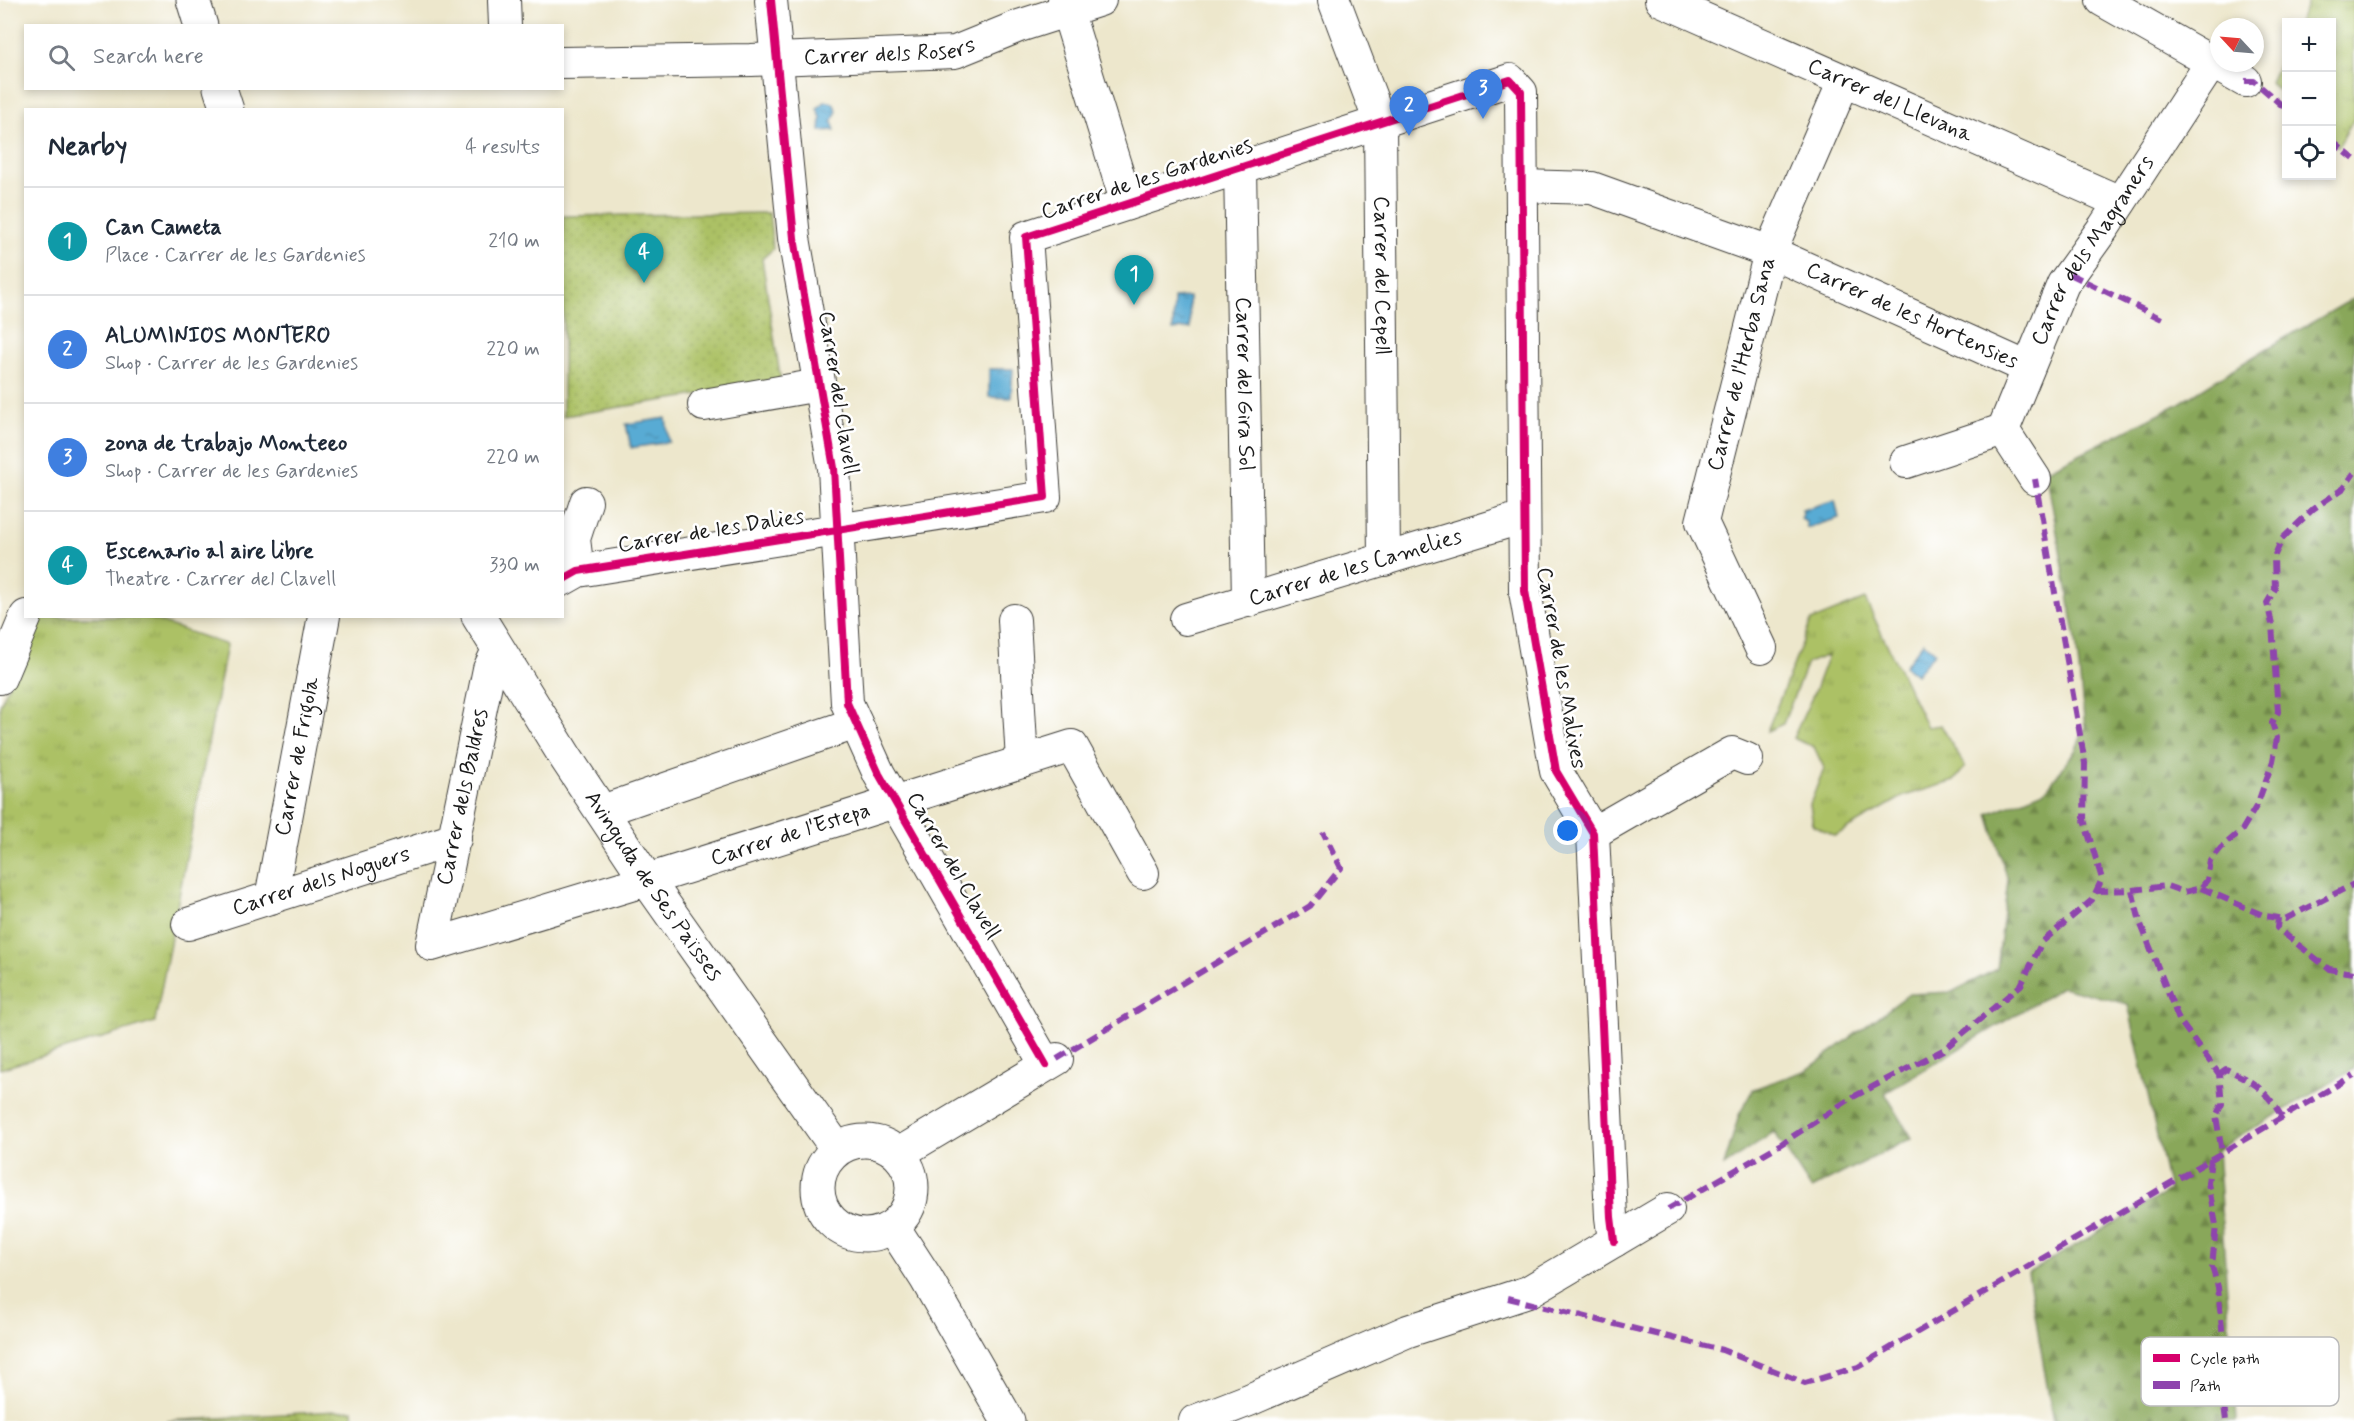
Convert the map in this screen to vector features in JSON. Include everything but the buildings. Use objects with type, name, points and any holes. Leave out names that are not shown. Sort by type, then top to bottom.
[{"type":"main road","points":[[193,0],[200,24]]},
{"type":"main road","points":[[221,90],[226,108]]},
{"type":"main road","name":"Avinguda de Ses Païsses","points":[[490,627],[602,811],[647,880],[837,1149]]},
{"type":"main road","points":[[869,1141],[885,1145],[898,1154],[908,1167],[912,1192],[904,1215],[893,1227],[878,1234],[862,1236],[845,1232],[832,1223],[822,1209],[818,1193],[819,1177],[826,1161],[837,1149],[852,1142],[869,1141]]},
{"type":"main road","points":[[893,1227],[926,1278],[1008,1421]]},
{"type":"street","points":[[504,0],[505,24]]},
{"type":"street","name":"Carrer del Clavell","points":[[771,0],[794,238],[834,468],[847,703],[879,774],[894,801],[1052,1062],[898,1154]]},
{"type":"street","name":"Carrer dels Rosers","points":[[564,63],[776,59],[955,52],[1066,5],[1100,0]]},
{"type":"street","name":"Carrer del Cepell","points":[[1334,0],[1380,122],[1384,560]]},
{"type":"street","name":"Carrer del Llevana","points":[[1661,0],[2120,202]]},
{"type":"street","points":[[2102,0],[2210,61]]},
{"type":"street","points":[[1066,5],[1127,204]]},
{"type":"street","name":"Carrer dels Magraners","points":[[2003,430],[2062,284],[2120,202],[2210,65]]},
{"type":"street","points":[[2229,72],[2245,81]]},
{"type":"street","name":"Carrer de les Gardenies","points":[[1045,497],[1026,237],[1510,80],[1521,92]]},
{"type":"street","name":"Carrer de l'Herba Sana","points":[[1761,648],[1702,522],[1770,252],[1844,81]]},
{"type":"street","name":"Carrer de les Malives","points":[[1521,92],[1525,591],[1556,771],[1593,833],[1614,1241]]},
{"type":"street","name":"Carrer del Gira Sol","points":[[1240,168],[1248,601]]},
{"type":"street","name":"Carrer de les Hortensies","points":[[1521,186],[1592,188],[1770,252],[2028,368]]},
{"type":"street","points":[[704,405],[819,385]]},
{"type":"street","points":[[1906,462],[2003,430],[2035,479]]},
{"type":"street","name":"Carrer de les Dalies","points":[[570,575],[1045,497]]},
{"type":"street","points":[[570,575],[574,538],[586,502]]},
{"type":"street","name":"Carrer de les Camelies","points":[[1186,620],[1524,517]]},
{"type":"street","points":[[0,678],[25,618]]},
{"type":"street","name":"Carrer de Frigola","points":[[271,898],[324,618]]},
{"type":"street","points":[[1014,620],[1023,762]]},
{"type":"street","name":"Carrer dels Baldres","points":[[432,945],[489,669],[490,627]]},
{"type":"street","points":[[602,811],[856,723]]},
{"type":"street","name":"Carrer de l'Estepa","points":[[432,945],[1072,746],[1143,873]]},
{"type":"street","points":[[1593,833],[1732,753],[1747,759]]},
{"type":"street","name":"Carrer dels Noguers","points":[[188,924],[455,838]]},
{"type":"street","points":[[1195,1421],[1249,1401],[1408,1331],[1528,1292],[1668,1209]]},
{"type":"green space","points":[[2309,0],[2354,0],[2354,119],[2338,147],[2336,145],[2336,18],[2300,18]]},
{"type":"green space","points":[[2282,56],[2282,93],[2270,82]]},
{"type":"green space","points":[[769,213],[773,249],[762,259],[781,382],[564,416],[564,216]]},
{"type":"green space","points":[[2354,298],[2354,1069],[2217,1150],[2230,1337],[2141,1337],[2141,1406],[2235,1406],[2236,1421],[2053,1421],[2028,1273],[2169,1191],[2128,1004],[2062,987],[1885,1093],[1912,1138],[1811,1189],[1774,1132],[1724,1166],[1739,1115],[1753,1089],[1807,1070],[1909,994],[1952,992],[1997,969],[2008,880],[1988,814],[2046,790],[2075,751],[2085,728],[2076,640],[2046,471],[2178,404]]},
{"type":"green space","points":[[1865,599],[1927,727],[1941,725],[1965,767],[1954,781],[1904,796],[1835,836],[1813,825],[1810,804],[1824,768],[1814,747],[1793,738],[1828,655],[1807,663],[1783,724],[1767,731],[1811,621]]},
{"type":"green space","points":[[38,618],[149,618],[227,645],[155,1022],[0,1069],[0,705]]},
{"type":"green space","points":[[353,1410],[354,1421],[167,1421]]},
{"type":"water","points":[[825,101],[833,103],[837,111],[832,122],[835,130],[820,131],[821,118],[817,109]]},
{"type":"water","points":[[1189,297],[1190,328],[1173,330],[1174,298]]},
{"type":"water","points":[[989,369],[1013,369],[1011,398],[989,397]]},
{"type":"water","points":[[666,418],[669,442],[631,448],[626,424]]},
{"type":"water","points":[[1835,500],[1839,518],[1807,528],[1806,522],[1801,519],[1802,510]]},
{"type":"water","points":[[1923,642],[1935,652],[1916,675],[1905,666]]},
{"type":"marked path","points":[[2245,81],[2254,81],[2282,106]]},
{"type":"marked path","points":[[2336,144],[2354,159]]},
{"type":"marked path","points":[[2070,274],[2164,320]]},
{"type":"marked path","points":[[2132,890],[2167,886],[2184,892],[2201,888],[2207,880],[2210,861],[2242,830],[2257,805],[2273,761],[2277,738],[2272,723],[2278,712],[2272,624],[2267,603],[2275,589],[2274,557],[2282,539],[2313,509],[2344,488],[2354,473]]},
{"type":"marked path","points":[[1668,1209],[1781,1144],[1853,1097],[1943,1050],[2021,985],[2042,942],[2092,900],[2102,879],[2084,820],[2085,763],[2035,479]]},
{"type":"marked path","points":[[1057,1059],[1310,906],[1341,868],[1323,832]]},
{"type":"marked path","points":[[2201,888],[2265,916],[2285,919],[2354,884]]},
{"type":"marked path","points":[[2096,891],[2132,890],[2140,922],[2179,1020],[2219,1074],[2222,1104],[2216,1116],[2222,1153]]},
{"type":"marked path","points":[[2278,918],[2277,928],[2329,969],[2354,973]]},
{"type":"marked path","points":[[2219,1074],[2226,1069],[2245,1078],[2265,1093],[2282,1117]]},
{"type":"marked path","points":[[1508,1298],[1722,1350],[1805,1383],[1858,1367],[2354,1075]]},
{"type":"marked path","points":[[2211,1159],[2208,1183],[2216,1225],[2212,1267],[2218,1287],[2223,1337]]},
{"type":"marked path","points":[[2224,1406],[2226,1421]]},
{"type":"cycle path","points":[[771,0],[794,238],[834,468],[847,703],[879,774],[1046,1065]]},
{"type":"cycle path","points":[[564,579],[578,571],[1045,497],[1026,237],[1510,80],[1521,92],[1525,591],[1556,771],[1593,833],[1614,1241]]},
{"type":"place","name":"zona de trabajo Monteeo","points":[[1483,119]]},
{"type":"place","name":"ALUMINIOS MONTERO","points":[[1409,136]]},
{"type":"place","name":"Escenario al aire libre","points":[[644,283]]},
{"type":"place","name":"Can Cameta","points":[[1134,305]]}]
